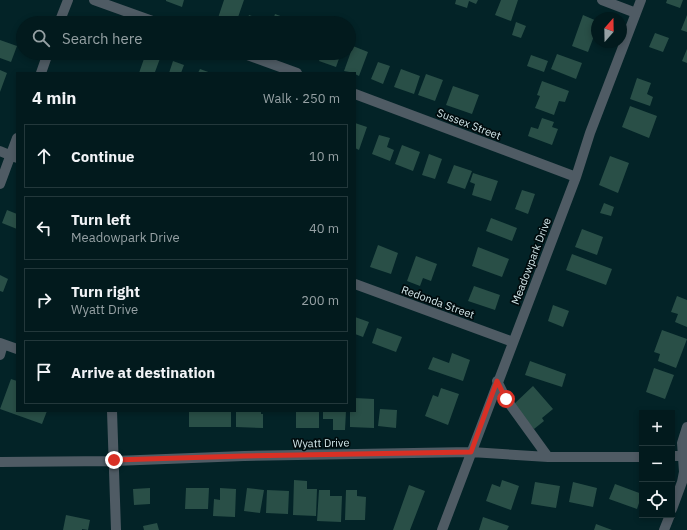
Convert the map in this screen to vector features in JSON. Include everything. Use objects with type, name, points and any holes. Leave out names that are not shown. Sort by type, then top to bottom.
[{"type":"street","points":[[62,16],[68,0]]},
{"type":"street","points":[[94,0],[139,16]]},
{"type":"street","points":[[602,0],[636,13]]},
{"type":"street","name":"Meadowpark Drive","points":[[442,530],[497,381],[576,177],[593,126],[641,0]]},
{"type":"street","points":[[41,72],[46,60]]},
{"type":"street","points":[[261,60],[294,72]]},
{"type":"street","name":"Sussex Street","points":[[356,94],[576,177]]},
{"type":"street","points":[[0,184],[14,157],[16,144]]},
{"type":"street","points":[[0,151],[14,157]]},
{"type":"street","name":"Redonda Street","points":[[356,284],[513,342]]},
{"type":"street","points":[[0,355],[2,344],[16,349]]},
{"type":"street","points":[[497,381],[506,399],[548,457]]},
{"type":"street","points":[[112,412],[116,530]]},
{"type":"street","points":[[675,501],[684,472],[685,456],[682,443],[687,427]]},
{"type":"street","name":"Wyatt Drive","points":[[0,462],[471,452],[548,457],[639,457]]},
{"type":"street","points":[[664,530],[669,518]]},
{"type":"building","points":[[166,0],[184,0],[182,7]]},
{"type":"building","points":[[224,0],[244,0],[238,16],[219,16]]},
{"type":"building","points":[[456,0],[478,0],[476,4],[469,1],[467,8],[455,4]]},
{"type":"building","points":[[501,0],[518,0],[511,21],[495,15]]},
{"type":"building","points":[[667,0],[683,0],[680,8],[666,3]]},
{"type":"building","points":[[583,15],[591,18],[591,44],[588,52],[572,46]]},
{"type":"building","points":[[687,15],[687,32],[681,30]]},
{"type":"building","points":[[516,22],[526,26],[521,38],[512,35]]},
{"type":"building","points":[[655,33],[669,38],[663,52],[649,47]]},
{"type":"building","points":[[0,40],[16,46],[11,62],[0,58]]},
{"type":"building","points":[[356,47],[368,52],[359,76],[356,74],[356,72],[344,71],[348,60],[356,60]]},
{"type":"building","points":[[687,49],[687,63],[682,61]]},
{"type":"building","points":[[557,54],[582,63],[576,79],[551,69]]},
{"type":"building","points":[[531,55],[548,61],[544,72],[527,66]]},
{"type":"building","points":[[144,60],[159,60],[155,72],[139,72]]},
{"type":"building","points":[[319,60],[338,60],[336,67]]},
{"type":"building","points":[[173,61],[184,65],[181,72],[169,72]]},
{"type":"building","points":[[378,62],[390,66],[383,84],[371,79]]},
{"type":"building","points":[[200,69],[208,72],[198,72]]},
{"type":"building","points":[[401,69],[420,76],[414,94],[394,87]]},
{"type":"building","points":[[0,70],[7,73],[0,92]]},
{"type":"building","points":[[426,74],[443,80],[435,101],[418,95]]},
{"type":"building","points":[[637,78],[651,83],[647,94],[653,97],[650,106],[630,99]]},
{"type":"building","points":[[542,81],[569,91],[565,102],[559,101],[554,115],[535,108],[540,96],[537,95]]},
{"type":"building","points":[[453,86],[479,95],[472,114],[446,105]]},
{"type":"building","points":[[630,106],[657,116],[649,138],[622,127]]},
{"type":"building","points":[[542,118],[554,122],[552,127],[558,129],[552,145],[528,136],[531,127],[538,129]]},
{"type":"building","points":[[356,123],[367,127],[359,150],[356,148]]},
{"type":"building","points":[[379,135],[390,138],[387,147],[394,150],[390,161],[372,154]]},
{"type":"building","points":[[402,145],[420,152],[413,171],[395,164]]},
{"type":"building","points":[[429,154],[442,159],[435,179],[422,175]]},
{"type":"building","points":[[610,156],[629,163],[618,193],[599,185]]},
{"type":"building","points":[[454,165],[472,171],[465,189],[447,183]]},
{"type":"building","points":[[473,173],[498,181],[491,201],[472,195],[475,184],[470,182]]},
{"type":"building","points":[[522,190],[535,194],[528,214],[515,209]]},
{"type":"building","points":[[604,203],[614,207],[611,216],[600,213]]},
{"type":"building","points":[[7,210],[16,214],[16,229],[2,223]]},
{"type":"building","points":[[491,218],[517,228],[512,241],[486,231]]},
{"type":"building","points":[[582,229],[603,237],[597,255],[575,247]]},
{"type":"building","points":[[378,245],[398,253],[391,274],[370,267]]},
{"type":"building","points":[[478,247],[509,259],[502,277],[472,266]]},
{"type":"building","points":[[572,254],[612,269],[606,285],[566,270]]},
{"type":"building","points":[[416,256],[437,264],[431,281],[423,278],[420,286],[407,281]]},
{"type":"building","points":[[0,275],[8,279],[3,292],[0,291]]},
{"type":"building","points":[[474,286],[500,295],[495,310],[468,301]]},
{"type":"building","points":[[677,296],[687,300],[687,327],[675,322],[678,314],[671,312]]},
{"type":"building","points":[[553,305],[569,311],[563,327],[548,321]]},
{"type":"building","points":[[356,317],[369,322],[363,337],[356,334]]},
{"type":"building","points":[[377,328],[402,337],[396,352],[372,343]]},
{"type":"building","points":[[662,330],[687,339],[676,368],[658,361],[660,354],[654,352]]},
{"type":"building","points":[[452,353],[470,360],[463,381],[428,369],[433,357],[449,363]]},
{"type":"building","points":[[530,361],[566,374],[562,387],[525,375]]},
{"type":"building","points":[[654,368],[674,375],[665,399],[646,392]]},
{"type":"building","points":[[11,379],[16,381],[16,412],[47,412],[42,424],[0,409]]},
{"type":"building","points":[[533,386],[553,409],[542,418],[544,421],[534,429],[513,405]]},
{"type":"building","points":[[441,388],[459,394],[448,425],[425,416],[433,395],[438,397]]},
{"type":"building","points":[[356,398],[374,399],[374,428],[350,427],[350,412],[356,412]]},
{"type":"building","points":[[380,409],[397,410],[396,428],[378,426]]},
{"type":"building","points":[[189,412],[231,412],[231,427],[189,427]]},
{"type":"building","points":[[236,412],[261,412],[261,414],[263,414],[263,428],[236,427]]},
{"type":"building","points":[[296,412],[319,412],[319,428],[296,428]]},
{"type":"building","points":[[323,412],[346,412],[345,430],[333,430],[333,419],[323,419]]},
{"type":"building","points":[[294,480],[307,481],[307,489],[317,489],[316,516],[293,515]]},
{"type":"building","points":[[502,480],[519,486],[511,510],[486,501],[492,484],[500,487]]},
{"type":"building","points":[[535,482],[560,486],[556,508],[531,504]]},
{"type":"building","points":[[573,482],[597,488],[593,507],[569,502]]},
{"type":"building","points":[[615,484],[639,493],[639,503],[637,509],[609,499]]},
{"type":"building","points":[[409,485],[425,491],[410,530],[393,530]]},
{"type":"building","points":[[150,488],[150,504],[134,505],[133,489]]},
{"type":"building","points":[[186,488],[209,488],[208,509],[185,509]]},
{"type":"building","points":[[220,488],[236,489],[235,517],[213,516],[214,499],[220,500]]},
{"type":"building","points":[[247,488],[264,490],[260,513],[244,511]]},
{"type":"building","points":[[267,490],[289,491],[288,514],[266,513]]},
{"type":"building","points":[[319,490],[330,490],[330,496],[342,496],[341,522],[317,521]]},
{"type":"building","points":[[346,490],[357,490],[357,496],[366,497],[365,520],[345,520]]},
{"type":"building","points":[[66,515],[90,520],[88,530],[63,530]]},
{"type":"building","points":[[483,517],[509,526],[507,530],[479,530]]},
{"type":"building","points":[[157,523],[159,530],[144,530],[143,526]]},
{"type":"building","points":[[596,524],[612,530],[594,530]]},
{"type":"route","points":[[114,460],[471,452],[497,381],[506,399]]}]
